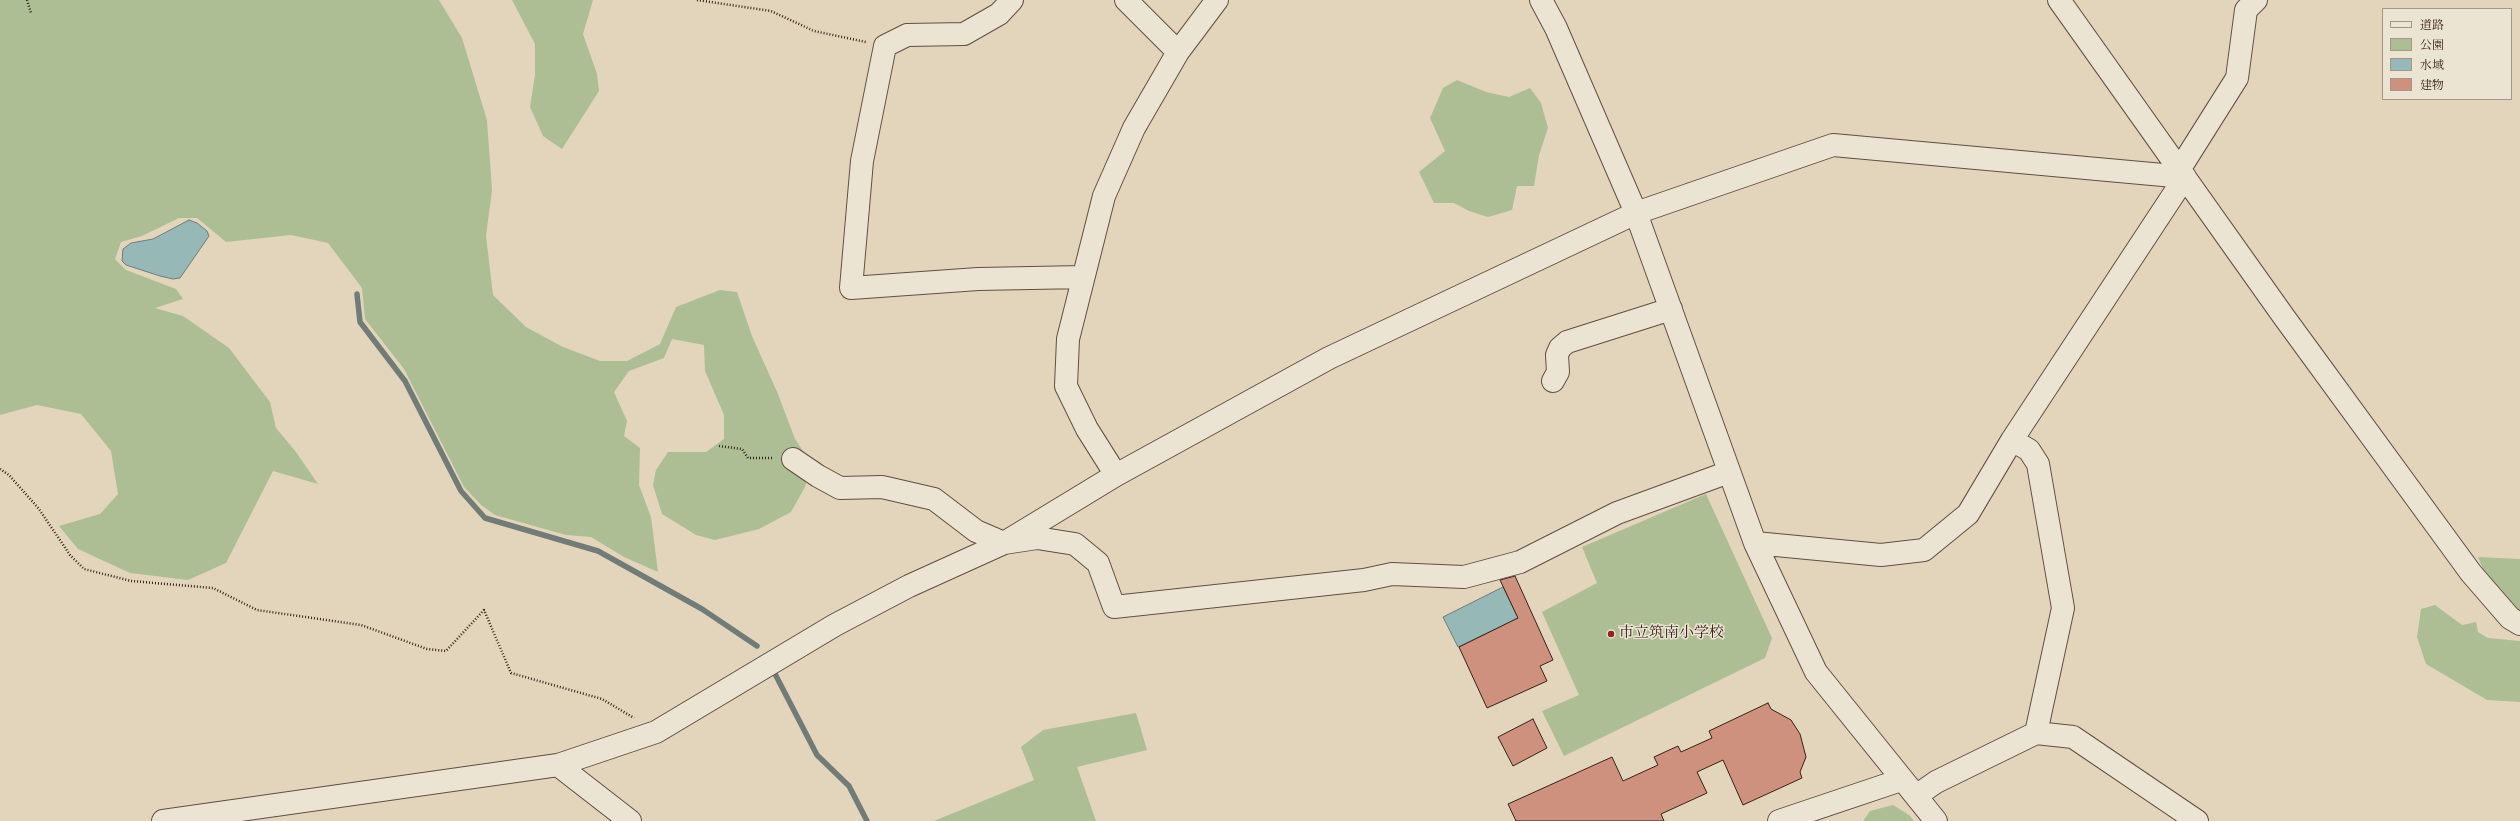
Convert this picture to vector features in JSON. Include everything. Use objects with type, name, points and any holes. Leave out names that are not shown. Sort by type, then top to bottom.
[{"type":"street","points":[[1012,0],[999,14],[964,34],[907,35],[885,46],[862,161],[851,288],[978,279],[1083,277]]},
{"type":"street","points":[[1126,0],[1178,52]]},
{"type":"street","points":[[1116,475],[1087,429],[1066,386],[1068,339],[1104,196],[1134,128],[1178,52],[1217,0]]},
{"type":"street","points":[[1541,0],[1556,28],[1636,213],[1755,543],[1816,672],[1901,780],[1936,821]]},
{"type":"street","points":[[2059,0],[2182,173],[2471,572],[2510,618],[2520,624]]},
{"type":"street","points":[[1755,543],[1881,555],[1924,550],[1968,514],[2012,440],[2182,173],[2237,78],[2246,10],[2256,0]]},
{"type":"street","points":[[163,821],[558,765],[656,732],[835,625],[909,586],[1004,543],[1116,475],[1329,358],[1636,213],[1833,145],[2182,173]]},
{"type":"street","points":[[1553,381],[1558,372],[1557,355],[1560,348],[1567,342],[1671,309]]},
{"type":"street","points":[[2012,440],[2028,450],[2038,464],[2063,608],[2036,733]]},
{"type":"street","points":[[793,459],[818,476],[840,488],[882,487],[934,499],[976,531],[1004,543],[1037,538],[1075,544],[1098,563],[1114,607],[1364,580],[1392,574],[1464,577],[1520,562],[1616,513],[1729,472]]},
{"type":"street","points":[[1916,796],[1936,782],[2036,733],[2073,737],[2197,821]]},
{"type":"street","points":[[558,765],[630,821]]},
{"type":"street","points":[[1779,821],[1901,780]]},
{"type":"path","points":[[27,0],[32,13]]},
{"type":"path","points":[[698,0],[771,11],[814,31],[885,46]]},
{"type":"path","points":[[719,446],[742,449],[748,458],[793,459]]},
{"type":"path","points":[[0,468],[9,475],[39,509],[70,556],[84,568],[131,581],[213,588],[257,610],[361,625],[427,649],[446,651],[484,610],[511,673],[557,684],[602,699],[656,732]]},
{"type":"green space","points":[[0,0],[439,0],[462,38],[487,120],[492,190],[486,236],[493,295],[526,327],[563,347],[600,361],[627,361],[660,344],[676,307],[720,290],[737,292],[752,336],[778,394],[795,439],[811,463],[805,487],[791,512],[759,529],[715,540],[696,535],[662,514],[653,485],[656,470],[668,452],[706,452],[724,439],[724,415],[705,371],[704,345],[672,339],[664,358],[629,371],[614,392],[627,421],[624,436],[640,448],[639,485],[651,517],[658,572],[624,557],[591,537],[566,535],[495,515],[481,505],[464,487],[404,369],[365,319],[362,288],[328,243],[291,235],[226,242],[197,218],[179,218],[142,236],[121,242],[115,259],[126,270],[176,289],[183,299],[155,308],[183,316],[229,348],[270,402],[276,428],[296,452],[318,484],[273,471],[226,563],[188,580],[130,573],[78,549],[59,526],[100,514],[118,494],[111,451],[81,414],[37,405],[0,415]]},
{"type":"green space","points":[[512,0],[593,0],[583,34],[597,74],[599,91],[562,149],[543,136],[530,107],[535,75],[535,44]]},
{"type":"green space","points":[[1457,80],[1486,92],[1509,97],[1530,88],[1541,103],[1548,128],[1539,155],[1534,186],[1517,186],[1512,210],[1488,217],[1469,211],[1454,203],[1434,203],[1419,172],[1445,151],[1430,118],[1443,88]]},
{"type":"green space","points":[[1706,494],[1772,638],[1765,658],[1564,756],[1542,711],[1579,695],[1542,612],[1597,583],[1582,547]]},
{"type":"green space","points":[[2478,557],[2520,559],[2520,618],[2495,600]]},
{"type":"green space","points":[[2435,605],[2462,625],[2476,622],[2478,632],[2488,638],[2520,641],[2520,702],[2487,700],[2426,664],[2417,637],[2421,609]]},
{"type":"green space","points":[[1136,713],[1147,750],[1077,767],[1096,821],[934,821],[1034,780],[1021,747],[1043,730]]},
{"type":"green space","points":[[1893,805],[1909,815],[1914,821],[1863,821],[1870,811]]},
{"type":"water","points":[[189,220],[197,223],[207,231],[209,236],[180,278],[173,279],[160,276],[126,265],[122,261],[123,249],[131,243],[153,239]]},
{"type":"water","points":[[1503,587],[1518,618],[1458,647],[1443,617]]},
{"type":"building","points":[[1515,576],[1553,660],[1540,666],[1547,681],[1487,708],[1459,647],[1518,618],[1500,580]]},
{"type":"building","points":[[1768,703],[1771,709],[1791,720],[1800,734],[1806,757],[1800,772],[1802,778],[1743,805],[1723,760],[1697,772],[1707,793],[1661,814],[1664,821],[1516,821],[1508,804],[1612,757],[1623,781],[1658,765],[1654,757],[1678,746],[1681,752],[1712,738],[1709,731]]},
{"type":"building","points":[[1533,719],[1547,748],[1513,766],[1498,737]]},
{"type":"waterway","points":[[357,294],[360,322],[405,381],[461,491],[485,518],[598,551],[702,609],[757,646]]},
{"type":"waterway","points":[[773,670],[817,755],[849,786],[867,821]]},
{"type":"place","name":"市立筑南小学校","points":[[1611,634]]}]
